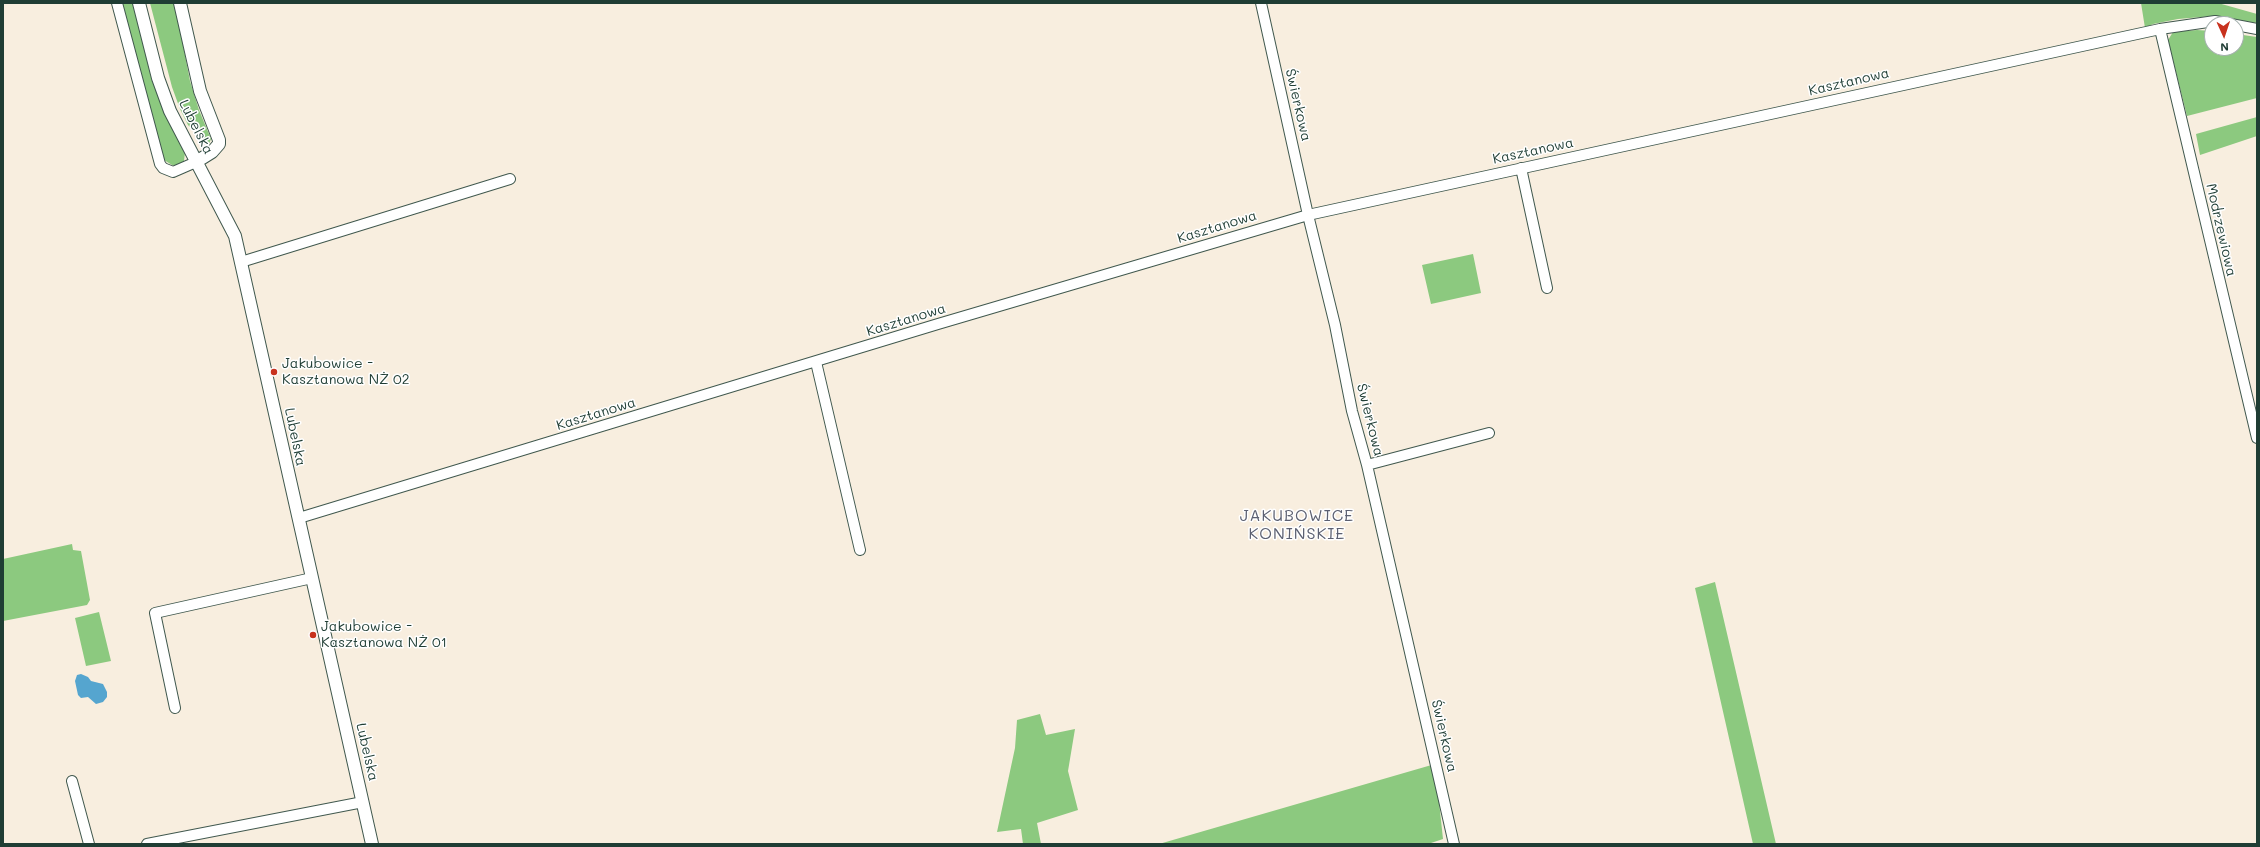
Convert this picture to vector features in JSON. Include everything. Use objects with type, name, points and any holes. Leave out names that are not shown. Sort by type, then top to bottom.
[{"type":"street","points":[[117,3],[160,164],[163,168],[174,172],[196,162],[212,152],[219,144],[219,140],[200,91],[180,3]]},
{"type":"street","name":"Lubelska","points":[[139,3],[160,88],[170,111],[235,236],[372,844]]},
{"type":"street","name":"Świerkowa","points":[[1261,3],[1308,215],[1335,325],[1352,411],[1367,465],[1454,844]]},
{"type":"street","name":"Kasztanowa","points":[[299,518],[1308,215],[2160,29],[2210,21],[2238,24],[2257,29]]},
{"type":"street","name":"Modrzewiowa","points":[[2160,29],[2257,438]]},
{"type":"street","points":[[1521,168],[1547,288]]},
{"type":"street","points":[[241,262],[510,179]]},
{"type":"street","points":[[816,362],[860,550]]},
{"type":"street","points":[[1367,465],[1489,433]]},
{"type":"street","points":[[175,708],[155,613],[312,578]]},
{"type":"street","points":[[72,781],[89,844]]},
{"type":"street","points":[[147,844],[363,802]]},
{"type":"green space","points":[[120,3],[133,3],[152,81],[165,112],[185,152],[184,161],[180,165],[172,165],[164,160]]},
{"type":"green space","points":[[150,3],[175,3],[190,81],[199,110],[211,139],[209,144],[205,143],[188,125],[180,109],[172,87]]},
{"type":"green space","points":[[2141,3],[2218,3],[2257,14],[2257,23],[2244,21],[2244,16],[2204,16],[2153,24],[2145,28]]},
{"type":"green space","points":[[2204,30],[2204,56],[2244,56],[2244,35],[2257,37],[2257,98],[2187,116],[2168,40],[2173,32]]},
{"type":"green space","points":[[2257,117],[2257,136],[2200,155],[2196,134]]},
{"type":"green space","points":[[1473,254],[1481,293],[1431,304],[1422,265]]},
{"type":"green space","points":[[72,544],[73,550],[81,551],[90,600],[87,605],[3,621],[3,559]]},
{"type":"green space","points":[[1715,582],[1776,844],[1753,844],[1695,588]]},
{"type":"green space","points":[[99,612],[111,661],[86,666],[75,618]]},
{"type":"green space","points":[[1040,714],[1046,735],[1075,729],[1068,771],[1078,810],[1037,823],[1041,844],[1023,844],[1021,829],[997,832],[1015,748],[1017,720]]},
{"type":"green space","points":[[1435,764],[1443,839],[1428,844],[1159,844]]},
{"type":"water","points":[[81,674],[88,677],[91,681],[103,684],[107,692],[107,697],[103,702],[96,704],[88,697],[81,698],[78,695],[75,681],[77,675]]},
{"type":"place","name":"Jakubowice - Kasztanowa NŻ 02","points":[[274,372]]},
{"type":"place","name":"Jakubowice - Kasztanowa NŻ 01","points":[[313,635]]},
{"type":"district","name":"JAKUBOWICE KONIŃSKIE","points":[[1297,525]]}]
